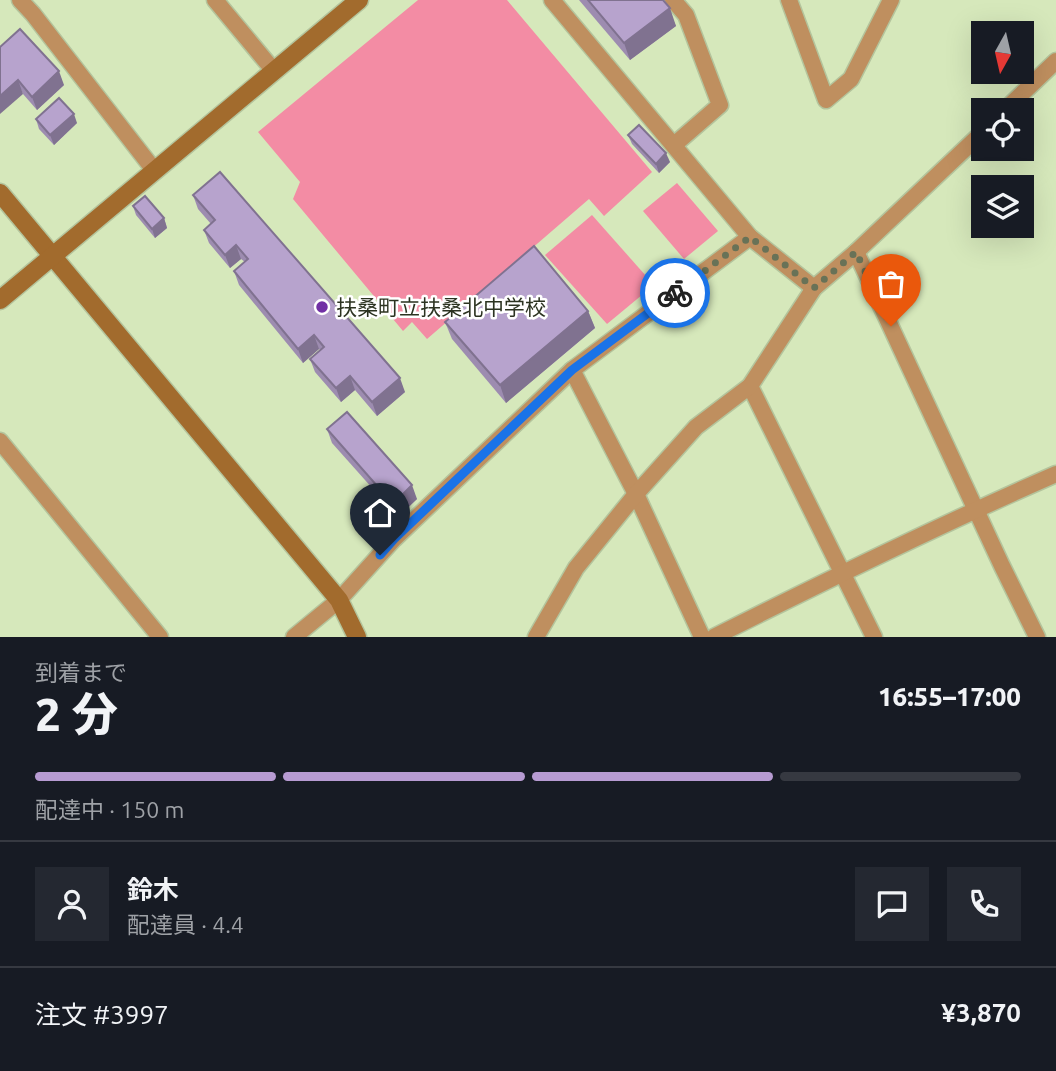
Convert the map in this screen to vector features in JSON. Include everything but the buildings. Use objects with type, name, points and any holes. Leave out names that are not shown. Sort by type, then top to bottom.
[{"type":"street","points":[[20,0],[155,170]]},
{"type":"street","points":[[215,0],[274,71]]},
{"type":"street","points":[[0,300],[359,0]]},
{"type":"street","points":[[552,0],[750,237],[814,288]]},
{"type":"street","points":[[673,0],[685,15],[720,105],[674,145]]},
{"type":"street","points":[[789,0],[826,100],[851,79],[891,0]]},
{"type":"street","points":[[1017,98],[1056,61]]},
{"type":"street","points":[[536,637],[576,568],[636,494],[696,427],[750,386],[814,288],[971,143]]},
{"type":"street","points":[[0,193],[339,600],[357,637]]},
{"type":"street","points":[[294,637],[339,600],[394,539],[572,370],[750,237]]},
{"type":"street","points":[[856,252],[1037,637]]},
{"type":"street","points":[[572,370],[636,494],[702,637]]},
{"type":"street","points":[[750,386],[874,637]]},
{"type":"street","points":[[0,442],[160,637]]},
{"type":"street","points":[[714,637],[843,572],[1056,474]]},
{"type":"shaded area","points":[[418,0],[507,0],[652,172],[604,216],[589,199],[427,339],[412,322],[403,331],[293,199],[300,182],[258,132]]},
{"type":"shaded area","points":[[677,183],[718,231],[684,259],[643,211]]},
{"type":"shaded area","points":[[592,215],[654,285],[607,324],[545,255]]},
{"type":"way so far","points":[[675,293],[750,237],[814,288],[856,252],[891,326]]},
{"type":"place","name":"扶桑町立扶桑北中学校","points":[[322,307]]},
{"type":"route","points":[[380,555],[572,370],[675,293]]}]
